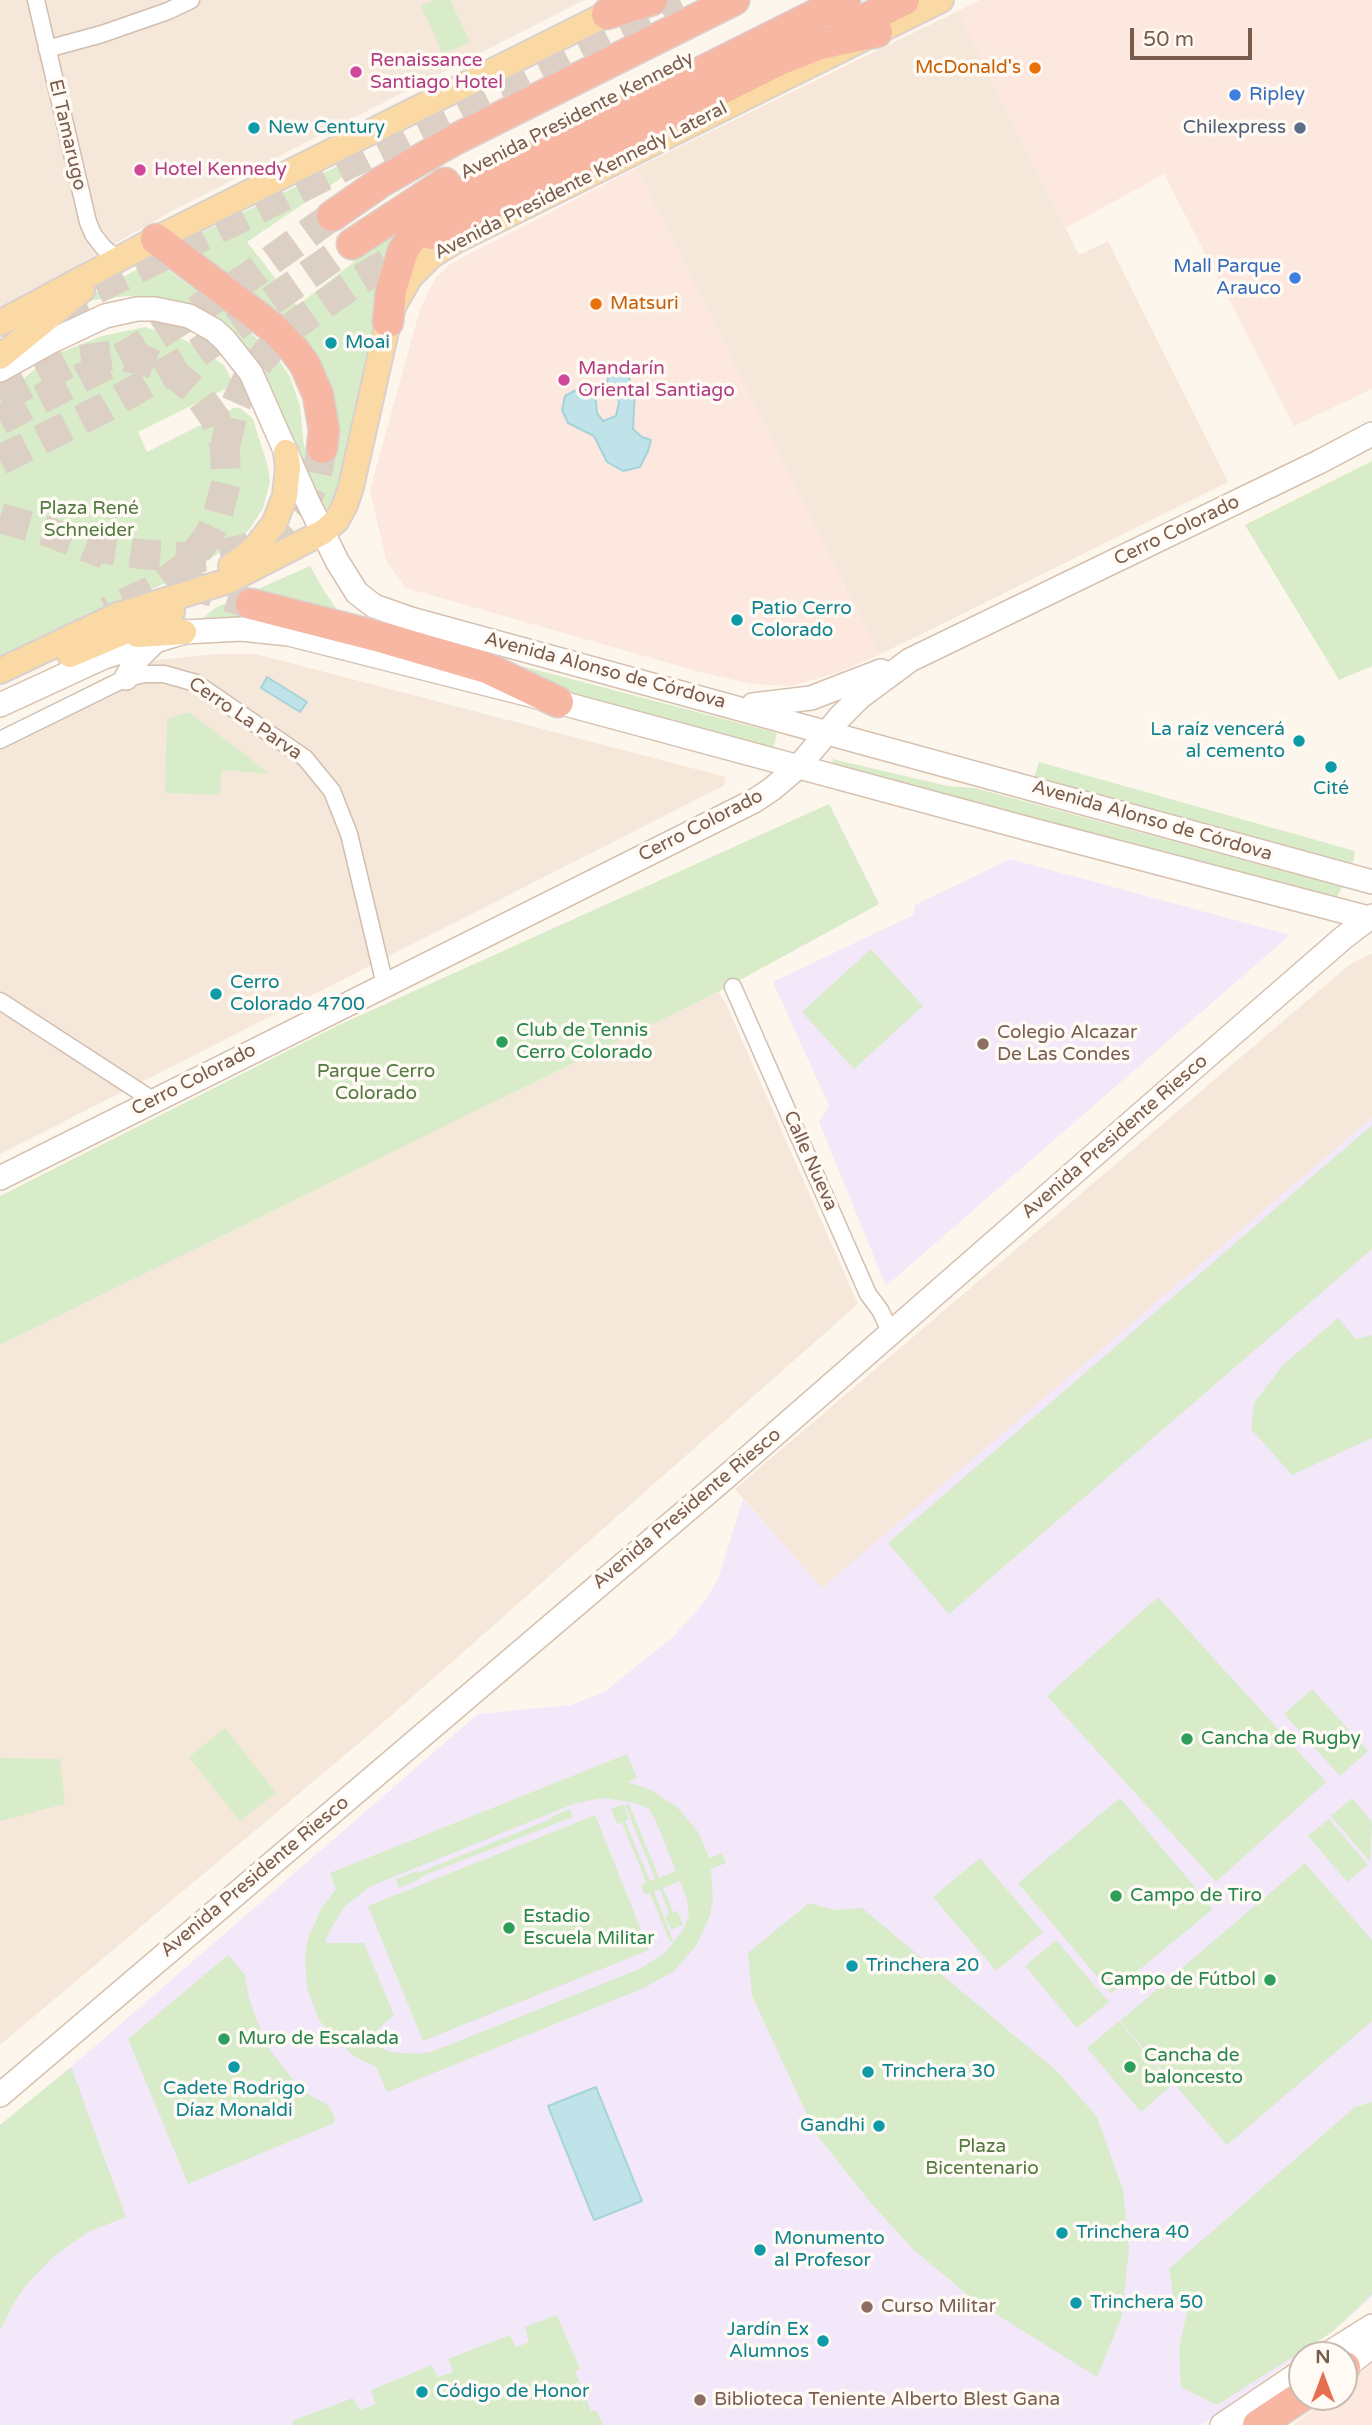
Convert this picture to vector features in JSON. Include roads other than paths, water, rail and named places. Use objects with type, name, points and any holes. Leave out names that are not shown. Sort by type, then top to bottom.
[{"type":"highway","points":[[607,14],[652,0]]},
{"type":"highway","name":"Avenida Presidente Kennedy","points":[[332,216],[381,182],[454,140],[734,0]]},
{"type":"highway","points":[[388,322],[392,283],[409,240],[429,216],[458,194],[820,16],[845,0]]},
{"type":"highway","points":[[820,16],[904,0]]},
{"type":"highway","name":"Avenida Presidente Kennedy","points":[[352,244],[445,183],[820,16]]},
{"type":"highway","points":[[431,234],[779,60],[820,44],[877,33]]},
{"type":"highway","points":[[156,239],[273,328],[295,351],[305,365],[318,395],[323,421],[323,448]]},
{"type":"highway","points":[[251,604],[487,668],[558,702]]},
{"type":"highway","points":[[1258,2425],[1288,2405]]},
{"type":"main road","points":[[0,323],[156,239],[636,0]]},
{"type":"main road","name":"Avenida Presidente Kennedy Lateral","points":[[0,671],[118,615],[228,581],[323,531],[341,514],[348,496],[388,322],[398,296],[410,277],[443,248],[941,0]]},
{"type":"main road","points":[[0,357],[118,260]]},
{"type":"main road","name":"Avenida Alonso de Córdova","points":[[0,370],[104,316],[137,309],[189,316],[214,330],[242,359],[257,385],[344,574],[357,593],[374,606],[1372,882]]},
{"type":"main road","name":"Cerro Colorado","points":[[0,1178],[754,801],[799,766],[860,697],[910,660],[1372,434]]},
{"type":"main road","points":[[118,615],[220,572],[257,547],[274,524],[285,496],[286,452]]},
{"type":"main road","points":[[0,690],[109,638],[169,614],[228,581]]},
{"type":"main road","name":"Avenida Alonso de Córdova","points":[[0,705],[83,665],[184,632],[241,629],[289,634],[558,702],[1029,830],[1371,918]]},
{"type":"main road","points":[[109,638],[184,632]]},
{"type":"main road","points":[[125,678],[136,660],[157,639]]},
{"type":"main road","points":[[736,706],[811,698],[910,660]]},
{"type":"main road","name":"Avenida Presidente Riesco","points":[[0,2095],[726,1477],[1343,938],[1371,918]]},
{"type":"main road","points":[[1348,2341],[1372,2326]]},
{"type":"main road","points":[[1358,2357],[1372,2346]]},
{"type":"main road","points":[[1222,2425],[1288,2380]]},
{"type":"main road","points":[[1272,2425],[1290,2411]]},
{"type":"street","name":"El Tamarugo","points":[[36,0],[88,222],[103,247],[118,260]]},
{"type":"street","points":[[47,49],[102,34],[191,0]]},
{"type":"street","name":"Cerro La Parva","points":[[0,740],[125,678],[164,674],[196,682],[293,748],[317,770],[332,791],[349,834],[385,985]]},
{"type":"street","name":"Calle Nueva","points":[[733,987],[868,1294],[880,1310],[891,1333]]},
{"type":"street","points":[[0,1000],[154,1101]]},
{"type":"water","points":[[620,371],[626,373],[635,389],[633,429],[642,437],[651,440],[640,467],[623,471],[607,462],[594,436],[568,423],[562,410],[565,396],[576,390],[589,390],[596,401],[597,413],[603,421],[616,416],[619,402],[615,391],[607,382],[609,374]]},
{"type":"water","points":[[267,677],[307,702],[300,712],[261,688]]},
{"type":"water","points":[[596,2087],[642,2201],[594,2220],[548,2106]]},
{"type":"tunnel","points":[[56,309],[680,0]]},
{"type":"tunnel","points":[[0,420],[128,354],[247,278],[332,216]]},
{"type":"tunnel","points":[[0,460],[106,407],[190,358],[352,244]]},
{"type":"tunnel","points":[[225,447],[234,408],[242,390],[251,372],[277,340],[359,280],[417,246]]},
{"type":"tunnel","points":[[0,398],[73,361],[115,355],[146,361],[174,373],[197,393],[215,418],[225,447],[226,483],[217,518],[209,535],[186,566],[171,578],[155,589],[107,612]]},
{"type":"tunnel","points":[[86,546],[194,558],[256,546],[281,530],[302,508],[316,479],[322,448]]},
{"type":"tunnel","points":[[0,518],[49,532],[105,554]]},
{"type":"tunnel","points":[[185,583],[251,604]]},
{"type":"place","name":"McDonald's","points":[[1035,68]]},
{"type":"place","name":"Renaissance Santiago Hotel","points":[[356,72]]},
{"type":"place","name":"Ripley","points":[[1235,95]]},
{"type":"place","name":"New Century","points":[[254,128]]},
{"type":"place","name":"Chilexpress","points":[[1300,128]]},
{"type":"place","name":"Hotel Kennedy","points":[[140,170]]},
{"type":"place","name":"Mall Parque Arauco","points":[[1295,278]]},
{"type":"place","name":"Matsuri","points":[[596,304]]},
{"type":"place","name":"Moai","points":[[331,343]]},
{"type":"place","name":"Mandarín Oriental Santiago","points":[[564,380]]},
{"type":"place","name":"Patio Cerro Colorado","points":[[737,620]]},
{"type":"place","name":"La raíz vencerá al cemento","points":[[1299,741]]},
{"type":"place","name":"Cité","points":[[1331,767]]},
{"type":"place","name":"Cerro Colorado 4700","points":[[216,994]]},
{"type":"place","name":"Club de Tennis Cerro Colorado","points":[[502,1042]]},
{"type":"place","name":"Colegio Alcazar De Las Condes","points":[[983,1044]]},
{"type":"place","name":"Cancha de Rugby","points":[[1187,1739]]},
{"type":"place","name":"Campo de Tiro","points":[[1116,1896]]},
{"type":"place","name":"Estadio Escuela Militar","points":[[509,1928]]},
{"type":"place","name":"Trinchera 20","points":[[852,1966]]},
{"type":"place","name":"Campo de Fútbol","points":[[1270,1980]]},
{"type":"place","name":"Muro de Escalada","points":[[224,2039]]},
{"type":"place","name":"Cadete Rodrigo Díaz Monaldi","points":[[234,2067]]},
{"type":"place","name":"Cancha de baloncesto","points":[[1130,2067]]},
{"type":"place","name":"Trinchera 30","points":[[868,2072]]},
{"type":"place","name":"Gandhi","points":[[879,2126]]},
{"type":"place","name":"Trinchera 40","points":[[1062,2233]]},
{"type":"place","name":"Monumento al Profesor","points":[[760,2250]]},
{"type":"place","name":"Trinchera 50","points":[[1076,2303]]},
{"type":"place","name":"Curso Militar","points":[[867,2307]]},
{"type":"place","name":"Jardín Ex Alumnos","points":[[823,2341]]},
{"type":"place","name":"Código de Honor","points":[[422,2392]]},
{"type":"place","name":"Biblioteca Teniente Alberto Blest Gana","points":[[700,2400]]},
{"type":"park label","name":"Plaza René Schneider","points":[[89,520]]},
{"type":"park label","name":"Parque Cerro Colorado","points":[[376,1083]]},
{"type":"park label","name":"Plaza Bicentenario","points":[[982,2158]]}]
